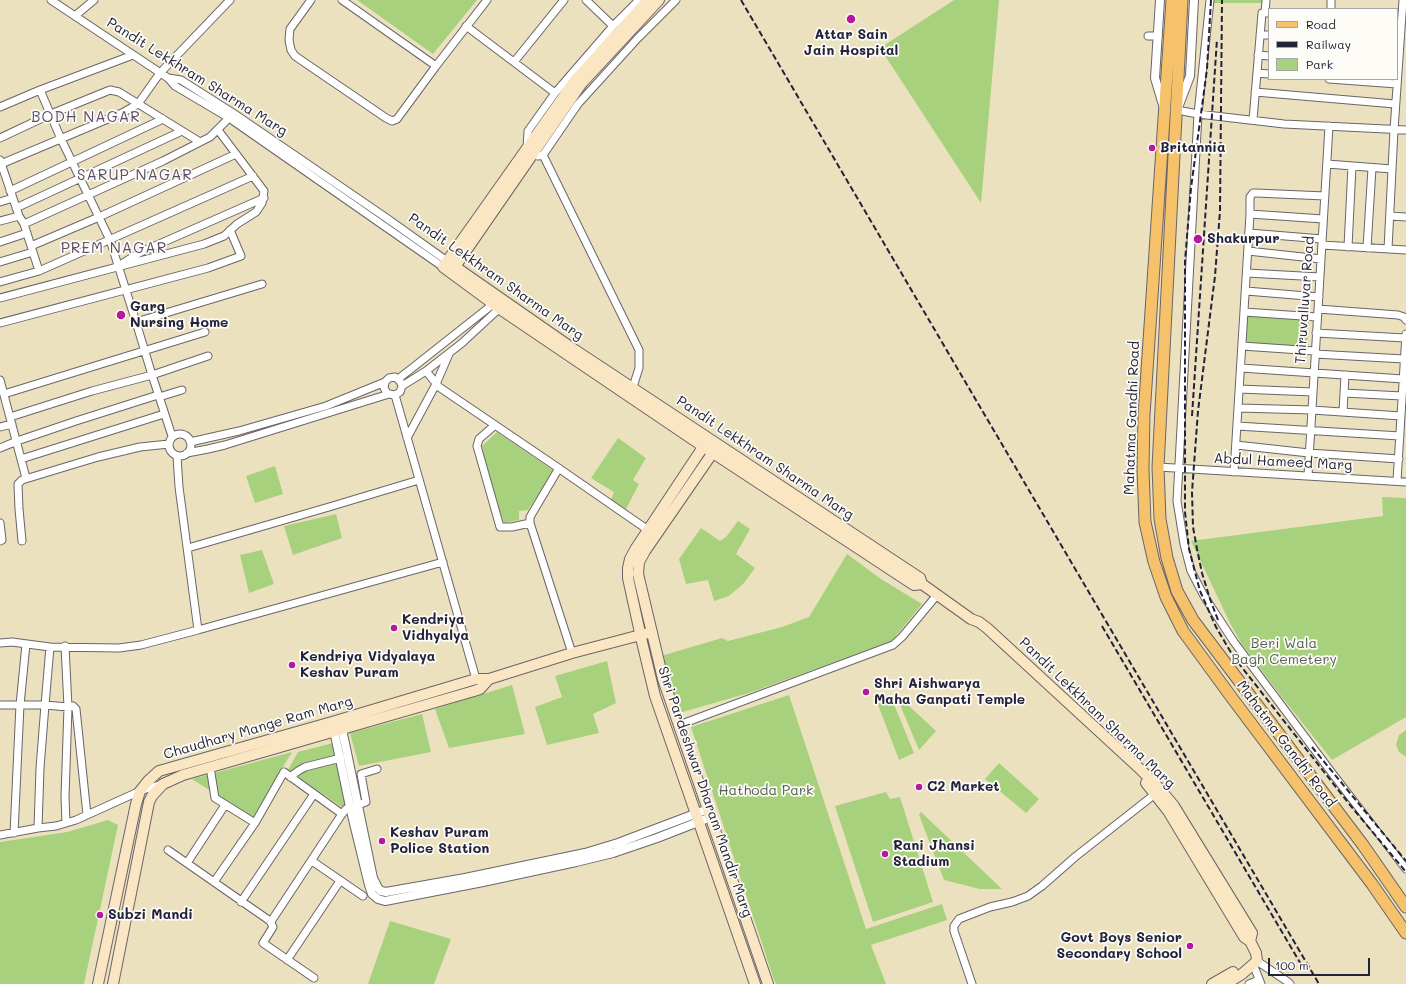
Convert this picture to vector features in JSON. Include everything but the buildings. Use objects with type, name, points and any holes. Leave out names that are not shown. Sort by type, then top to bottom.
[{"type":"main road","points":[[449,266],[528,153],[576,79],[648,0]]},
{"type":"main road","points":[[528,153],[582,84],[659,0]]},
{"type":"main road","points":[[1172,0],[1173,81]]},
{"type":"main road","points":[[1173,81],[1182,0]]},
{"type":"main road","name":"Mahatma Gandhi Road","points":[[1173,81],[1177,110],[1158,467],[1160,519],[1167,558],[1177,591],[1190,614],[1363,845],[1406,907]]},
{"type":"main road","name":"Mahatma Gandhi Road","points":[[1173,81],[1165,112],[1142,469],[1145,522],[1154,562],[1166,597],[1183,631],[1372,884],[1406,933]]},
{"type":"main road","name":"Pandit Lekkhram Sharma Marg","points":[[449,266],[500,303],[711,446],[920,578],[922,584],[971,619],[974,626],[1026,668],[1158,791],[1168,811],[1244,937],[1250,941],[1256,953],[1252,964]]},
{"type":"main road","name":"Pandit Lekkhram Sharma Marg","points":[[500,303],[633,387],[711,446]]},
{"type":"main road","name":"Shri Pardeshwar Dharam Mandir Marg","points":[[711,446],[648,530],[631,557],[628,568],[628,578],[655,696],[755,984]]},
{"type":"main road","name":"Shri Pardeshwar Dharam Mandir Marg","points":[[711,446],[645,551],[640,562],[638,574],[663,679],[768,984]]},
{"type":"main road","points":[[622,639],[636,618]]},
{"type":"main road","name":"Chaudhary Mange Ram Marg","points":[[113,984],[149,802],[152,796],[163,784],[183,775],[476,679],[489,679],[572,653],[652,632]]},
{"type":"main road","name":"Chaudhary Mange Ram Marg","points":[[98,984],[136,804],[140,791],[159,771],[474,691],[480,689],[489,679]]},
{"type":"main road","points":[[1226,984],[1239,981],[1242,974],[1252,964]]},
{"type":"main road","points":[[1212,984],[1239,969],[1252,964]]},
{"type":"street","name":"Pandit Lekkhram Sharma Marg","points":[[51,0],[76,15],[168,78],[181,80],[233,113],[379,212],[449,266]]},
{"type":"street","points":[[76,15],[94,0]]},
{"type":"street","points":[[40,271],[12,194],[3,180],[0,161],[61,139],[122,113],[138,104],[160,73],[230,0]]},
{"type":"street","points":[[311,0],[290,29],[289,40],[291,50],[295,56],[392,121],[397,119],[487,0]]},
{"type":"street","points":[[342,0],[436,66]]},
{"type":"street","points":[[514,62],[564,0]]},
{"type":"street","points":[[586,0],[613,26]]},
{"type":"street","points":[[543,155],[528,153],[528,131],[556,94],[613,26],[639,0]]},
{"type":"street","points":[[543,155],[578,104],[638,38],[676,0]]},
{"type":"street","points":[[1160,0],[1155,78],[1165,112]]},
{"type":"street","points":[[1194,0],[1190,76],[1177,110],[1198,114],[1284,124],[1406,130]]},
{"type":"street","points":[[1210,0],[1198,114],[1177,501],[1184,544],[1191,571],[1204,596],[1234,642],[1406,870]]},
{"type":"street","points":[[1253,120],[1262,13],[1267,13],[1266,0]]},
{"type":"street","points":[[1403,0],[1399,21],[1403,31],[1398,44],[1398,66],[1406,68]]},
{"type":"street","points":[[466,26],[556,94]]},
{"type":"street","points":[[1260,34],[1268,35]]},
{"type":"street","points":[[1148,36],[1158,36]]},
{"type":"street","points":[[0,107],[40,90],[133,55]]},
{"type":"street","points":[[1258,55],[1268,56]]},
{"type":"street","points":[[1257,73],[1268,74]]},
{"type":"street","points":[[168,78],[175,86],[229,118],[449,266]]},
{"type":"street","points":[[1343,80],[1397,84]]},
{"type":"street","points":[[1388,249],[1397,80]]},
{"type":"street","points":[[40,90],[61,139],[110,240],[158,396],[164,414],[169,423],[172,436],[168,444],[171,452],[178,456],[225,445],[400,392],[402,386],[426,371],[462,343],[500,303]]},
{"type":"street","points":[[0,138],[51,114],[110,90],[119,92],[200,142]]},
{"type":"street","points":[[1255,92],[1396,104]]},
{"type":"street","points":[[24,224],[163,161],[210,137],[229,118]]},
{"type":"street","points":[[0,202],[72,162],[163,119]]},
{"type":"street","name":"Thiruvalluvar Road","points":[[1308,476],[1329,126]]},
{"type":"street","points":[[0,298],[204,244],[224,236],[256,212],[264,198],[264,191],[218,130]]},
{"type":"street","points":[[16,208],[182,131]]},
{"type":"street","points":[[0,262],[32,249],[236,154]]},
{"type":"street","points":[[543,155],[639,350],[639,368],[633,387]]},
{"type":"street","points":[[1327,164],[1392,170]]},
{"type":"street","points":[[1348,247],[1352,166]]},
{"type":"street","points":[[1367,248],[1372,168]]},
{"type":"street","points":[[0,282],[40,271],[252,176]]},
{"type":"street","points":[[1234,472],[1246,291],[1250,197],[1253,193],[1325,196]]},
{"type":"street","points":[[118,266],[141,252],[264,198]]},
{"type":"street","points":[[1250,214],[1323,219]]},
{"type":"street","points":[[0,221],[19,216]]},
{"type":"street","points":[[1390,216],[1406,217]]},
{"type":"street","points":[[0,323],[208,268],[241,256],[230,230]]},
{"type":"street","points":[[0,242],[27,233]]},
{"type":"street","points":[[1249,233],[1322,242],[1348,247],[1406,250]]},
{"type":"street","points":[[1248,251],[1321,259]]},
{"type":"street","points":[[1247,273],[1320,277]]},
{"type":"street","points":[[136,322],[262,284]]},
{"type":"street","points":[[1246,291],[1319,297]]},
{"type":"street","points":[[398,379],[500,303]]},
{"type":"street","points":[[1244,312],[1398,315],[1404,317],[1406,320]]},
{"type":"street","points":[[3,397],[144,350],[205,332]]},
{"type":"street","points":[[1316,333],[1406,336],[1397,481]]},
{"type":"street","points":[[1242,346],[1404,359]]},
{"type":"street","points":[[407,438],[436,384],[449,354]]},
{"type":"street","points":[[0,427],[11,420],[92,391],[152,375],[208,356]]},
{"type":"street","points":[[1241,368],[1403,379]]},
{"type":"street","points":[[426,371],[439,387],[648,530]]},
{"type":"street","points":[[1343,412],[1345,375]]},
{"type":"street","points":[[190,442],[239,431],[326,406],[385,382],[392,377],[398,379],[402,386]]},
{"type":"street","points":[[0,380],[3,397],[17,441],[26,478]]},
{"type":"street","points":[[385,382],[384,388],[387,393],[392,395],[407,438],[476,679]]},
{"type":"street","points":[[1239,389],[1313,392]]},
{"type":"street","points":[[0,448],[17,441],[158,396],[182,390]]},
{"type":"street","points":[[1344,393],[1402,396]]},
{"type":"street","points":[[1238,408],[1312,410],[1401,416]]},
{"type":"street","points":[[22,459],[164,414]]},
{"type":"street","points":[[495,425],[479,439],[477,446],[500,527],[512,527],[530,523]]},
{"type":"street","points":[[1237,426],[1400,436]]},
{"type":"street","points":[[172,436],[176,434],[183,434],[189,439],[189,450],[187,453]]},
{"type":"street","points":[[22,541],[18,484],[26,478],[98,457],[140,447],[168,444]]},
{"type":"street","points":[[1236,445],[1309,453],[1399,458]]},
{"type":"street","points":[[178,456],[179,487],[198,630]]},
{"type":"street","name":"Abdul Hameed Marg","points":[[1158,467],[1406,482]]},
{"type":"street","points":[[559,468],[530,517],[530,523],[572,653]]},
{"type":"street","points":[[188,548],[329,508],[419,480]]},
{"type":"street","points":[[0,523],[2,540],[0,541]]},
{"type":"street","points":[[0,643],[12,642],[50,647],[65,646],[119,648],[141,645],[443,562]]},
{"type":"street","points":[[679,725],[892,645],[902,636],[937,595]]},
{"type":"street","points":[[14,833],[20,705],[26,644]]},
{"type":"street","points":[[65,646],[68,707],[65,797],[66,823]]},
{"type":"street","points":[[38,828],[40,768],[50,647]]},
{"type":"street","points":[[0,705],[73,706],[76,709],[88,815]]},
{"type":"street","points":[[337,725],[341,758],[354,806]]},
{"type":"street","points":[[337,725],[369,885],[372,894],[378,899],[385,901],[576,862],[643,843],[710,813]]},
{"type":"street","points":[[290,777],[298,770],[305,767],[341,758]]},
{"type":"street","points":[[210,767],[215,798],[255,823]]},
{"type":"street","points":[[270,921],[346,809],[366,802],[361,774],[378,769]]},
{"type":"street","points":[[214,882],[255,823],[284,772],[342,814]]},
{"type":"street","points":[[0,836],[66,823],[88,815],[140,791],[163,784]]},
{"type":"street","points":[[972,984],[954,931],[954,926],[959,919],[990,907],[1012,902],[1028,896],[1158,791]]},
{"type":"street","points":[[241,902],[314,794]]},
{"type":"street","points":[[187,863],[226,805]]},
{"type":"street","points":[[168,850],[270,921],[273,927],[263,943],[314,978]]},
{"type":"street","points":[[312,861],[363,896]]},
{"type":"street","points":[[287,960],[340,881]]},
{"type":"street","points":[[1249,984],[1260,982],[1252,964]]},
{"type":"street","points":[[1252,964],[1290,984]]},
{"type":"green space","points":[[357,0],[477,0],[433,54]]},
{"type":"green space","points":[[954,0],[999,0],[981,203],[880,48]]},
{"type":"green space","points":[[1214,0],[1262,0],[1262,3],[1214,3]]},
{"type":"green space","points":[[1247,315],[1309,318],[1307,347],[1246,343]]},
{"type":"green space","points":[[497,432],[554,471],[528,510],[519,511],[519,520],[504,523],[490,484],[482,446]]},
{"type":"green space","points":[[618,438],[646,458],[633,480],[639,484],[626,509],[611,500],[614,492],[591,478]]},
{"type":"green space","points":[[275,466],[283,494],[255,503],[246,476]]},
{"type":"green space","name":"Beri Wala Bagh Cemetery","points":[[1382,497],[1406,498],[1406,717],[1332,760],[1241,643],[1191,541],[1383,516]]},
{"type":"green space","points":[[336,514],[342,538],[293,555],[284,526]]},
{"type":"green space","points":[[738,521],[750,529],[736,554],[755,568],[744,583],[729,596],[714,601],[708,580],[686,584],[679,559],[701,528],[720,541],[726,537]]},
{"type":"green space","points":[[262,550],[274,584],[249,593],[240,555]]},
{"type":"green space","points":[[847,554],[881,579],[922,604],[892,641],[749,693],[679,713],[661,656],[722,638],[728,641],[782,627],[809,617]]},
{"type":"green space","points":[[607,661],[616,703],[593,714],[599,733],[547,745],[535,707],[562,697],[555,676]]},
{"type":"green space","points":[[512,685],[525,734],[449,748],[435,709]]},
{"type":"green space","points":[[895,693],[936,731],[919,750]]},
{"type":"green space","name":"Hathoda Park","points":[[789,695],[866,929],[942,904],[947,920],[871,945],[886,984],[776,984],[773,977],[691,727]]},
{"type":"green space","points":[[891,697],[914,753],[899,760],[877,702]]},
{"type":"green space","points":[[422,714],[431,752],[359,766],[350,733]]},
{"type":"green space","points":[[1406,730],[1406,757],[1399,752],[1396,745],[1399,735]]},
{"type":"green space","points":[[333,743],[349,812],[288,770],[298,752]]},
{"type":"green space","points":[[292,752],[253,818],[192,779]]},
{"type":"green space","points":[[999,763],[1039,799],[1026,813],[985,779]]},
{"type":"green space","name":"Rani Jhansi Stadium","points":[[886,792],[890,799],[900,797],[933,902],[873,922],[835,806]]},
{"type":"green space","points":[[921,812],[1002,889],[980,889],[944,880],[919,815]]},
{"type":"green space","points":[[108,820],[118,825],[84,984],[0,984],[0,842],[67,832]]},
{"type":"green space","points":[[390,921],[451,939],[434,984],[368,984]]},
{"type":"railway","points":[[741,0],[1319,984]]},
{"type":"railway","points":[[1211,0],[1207,69],[1191,188],[1185,261],[1185,512],[1189,549],[1200,591],[1216,627],[1233,656],[1350,805],[1406,872]]},
{"type":"railway","points":[[1218,620],[1202,573],[1197,549],[1193,527],[1192,492],[1198,411],[1215,276],[1220,211],[1222,0]]},
{"type":"railway","points":[[1192,416],[1217,39]]},
{"type":"railway","points":[[1102,626],[1302,966]]},
{"type":"railway","points":[[1312,747],[1406,861]]},
{"type":"place","name":"Attar Sain Jain Hospital","points":[[851,19]]},
{"type":"place","name":"Britannia","points":[[1152,148]]},
{"type":"place","name":"Shakurpur","points":[[1198,239]]},
{"type":"place","name":"Garg Nursing Home","points":[[121,315]]},
{"type":"place","name":"Kendriya Vidhyalya","points":[[394,628]]},
{"type":"place","name":"Kendriya Vidyalaya Keshav Puram","points":[[292,665]]},
{"type":"place","name":"Shri Aishwarya Maha Ganpati Temple","points":[[866,692]]},
{"type":"place","name":"C2 Market","points":[[919,787]]},
{"type":"place","name":"Keshav Puram Police Station","points":[[382,841]]},
{"type":"place","name":"Rani Jhansi Stadium","points":[[885,854]]},
{"type":"place","name":"Subzi Mandi","points":[[100,915]]},
{"type":"place","name":"Govt Boys Senior Secondary School","points":[[1190,946]]},
{"type":"district","name":"BODH NAGAR","points":[[86,117]]},
{"type":"district","name":"SARUP NAGAR","points":[[135,175]]},
{"type":"district","name":"PREM NAGAR","points":[[114,248]]}]
